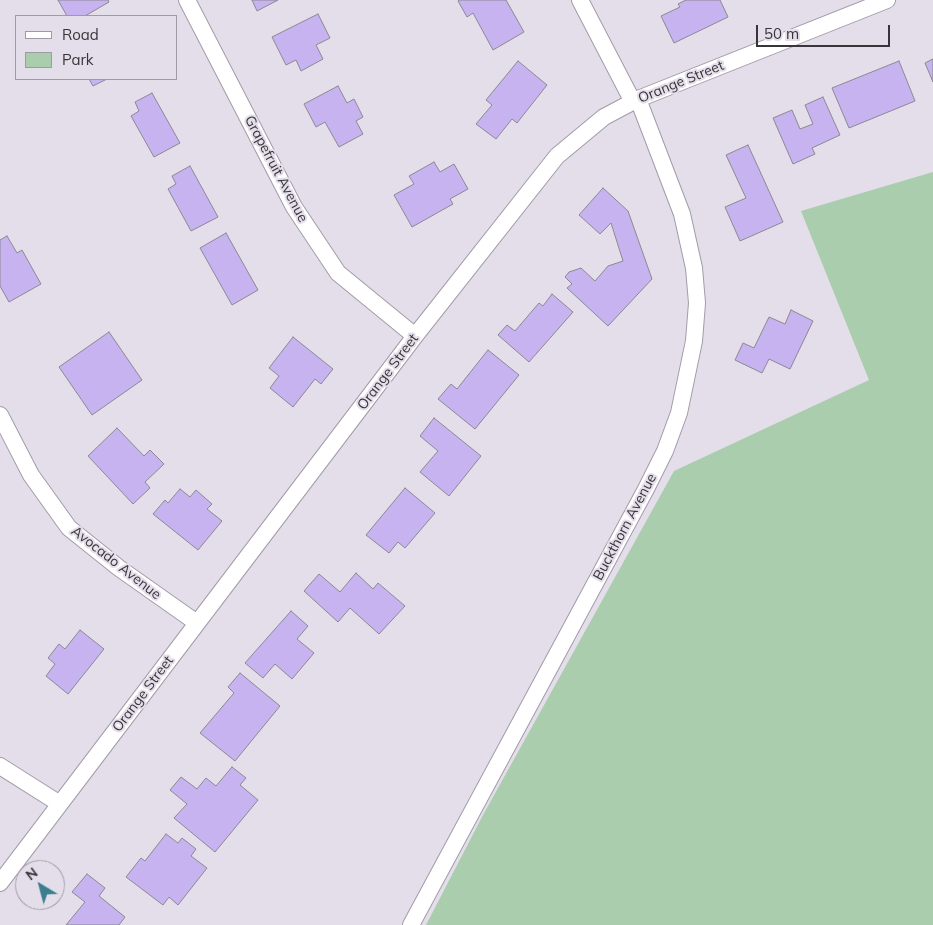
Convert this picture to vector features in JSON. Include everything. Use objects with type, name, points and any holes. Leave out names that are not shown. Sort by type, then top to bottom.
[{"type":"street","name":"Grapefruit Avenue","points":[[187,0],[294,207],[338,274],[415,336]]},
{"type":"street","name":"Buckthorn Avenue","points":[[410,925],[665,451],[679,412],[694,340],[696,303],[694,268],[682,214],[635,100],[580,0]]},
{"type":"street","name":"Orange Street","points":[[0,883],[415,336],[557,156],[604,117],[635,100],[887,0]]},
{"type":"street","name":"Avocado Avenue","points":[[0,415],[31,475],[69,528],[119,568],[197,624]]},
{"type":"street","points":[[0,766],[60,804]]},
{"type":"green space","points":[[933,172],[933,925],[426,925],[483,815],[674,471],[869,380],[801,211]]},
{"type":"building","points":[[58,0],[108,0],[109,2],[87,15],[66,15]]},
{"type":"building","points":[[252,0],[278,0],[257,11]]},
{"type":"building","points":[[459,0],[506,0],[524,32],[493,50],[473,13],[467,17]]},
{"type":"building","points":[[686,0],[720,0],[728,17],[674,43],[661,16],[680,7],[678,4]]},
{"type":"building","points":[[318,14],[330,38],[316,45],[323,59],[301,71],[296,60],[286,65],[272,37]]},
{"type":"building","points":[[933,59],[933,82],[925,63]]},
{"type":"building","points":[[518,61],[547,85],[517,123],[512,119],[496,139],[476,124],[492,105],[486,100]]},
{"type":"building","points":[[899,61],[915,101],[849,128],[832,88]]},
{"type":"building","points":[[90,80],[105,80],[93,86]]},
{"type":"building","points":[[338,86],[347,103],[354,99],[363,117],[356,121],[363,134],[339,147],[325,122],[316,127],[304,104]]},
{"type":"building","points":[[152,93],[180,143],[154,157],[131,116],[139,111],[135,102]]},
{"type":"building","points":[[823,97],[840,135],[812,148],[815,154],[793,164],[773,118],[792,110],[800,129],[813,124],[805,105]]},
{"type":"building","points":[[748,145],[783,222],[740,241],[725,207],[746,198],[726,155]]},
{"type":"building","points":[[434,162],[440,172],[454,164],[468,189],[450,199],[453,204],[412,227],[394,195],[414,184],[409,176]]},
{"type":"building","points":[[190,166],[218,217],[191,231],[168,189],[176,184],[172,176]]},
{"type":"building","points":[[603,188],[628,211],[652,279],[608,326],[567,288],[572,284],[565,277],[569,272],[581,268],[595,281],[608,266],[623,261],[611,223],[600,234],[579,215]]},
{"type":"building","points":[[226,233],[258,290],[232,305],[200,248]]},
{"type":"building","points":[[7,236],[17,253],[22,250],[41,284],[9,302],[0,286],[0,240]]},
{"type":"building","points":[[552,294],[573,312],[529,362],[498,335],[507,325],[515,331],[539,303],[543,306]]},
{"type":"building","points":[[791,310],[813,321],[790,369],[769,359],[762,373],[735,360],[743,343],[754,348],[769,317],[785,324]]},
{"type":"building","points":[[109,332],[142,380],[92,415],[59,367]]},
{"type":"building","points":[[293,337],[333,369],[321,384],[315,379],[293,407],[270,388],[279,376],[269,368]]},
{"type":"building","points":[[488,350],[519,375],[475,429],[438,399],[451,384],[457,389]]},
{"type":"building","points":[[434,418],[481,456],[449,496],[420,472],[438,451],[420,436]]},
{"type":"building","points":[[117,428],[144,456],[150,450],[164,464],[145,482],[150,488],[133,504],[88,456]]},
{"type":"building","points":[[405,488],[435,513],[405,548],[398,542],[389,553],[366,535]]},
{"type":"building","points":[[180,489],[190,497],[196,490],[212,504],[207,509],[222,521],[198,550],[153,514],[165,500],[168,503]]},
{"type":"building","points":[[356,573],[373,589],[378,583],[405,606],[379,634],[350,608],[338,622],[304,591],[319,574],[340,592]]},
{"type":"building","points":[[291,611],[308,626],[297,639],[314,653],[292,679],[275,664],[263,678],[245,663]]},
{"type":"building","points":[[80,630],[104,649],[68,694],[46,676],[55,664],[48,658],[59,644],[65,649]]},
{"type":"building","points":[[240,673],[280,706],[235,761],[200,733],[234,693],[228,687]]},
{"type":"building","points":[[232,767],[246,778],[240,785],[258,800],[215,852],[174,818],[187,804],[170,790],[181,777],[197,789],[206,778],[216,786]]},
{"type":"building","points":[[166,834],[178,843],[182,838],[196,849],[191,856],[207,868],[178,905],[169,897],[163,905],[126,877],[141,858],[145,861]]},
{"type":"building","points":[[87,874],[105,888],[99,896],[125,917],[119,925],[66,925],[85,902],[72,892]]}]
